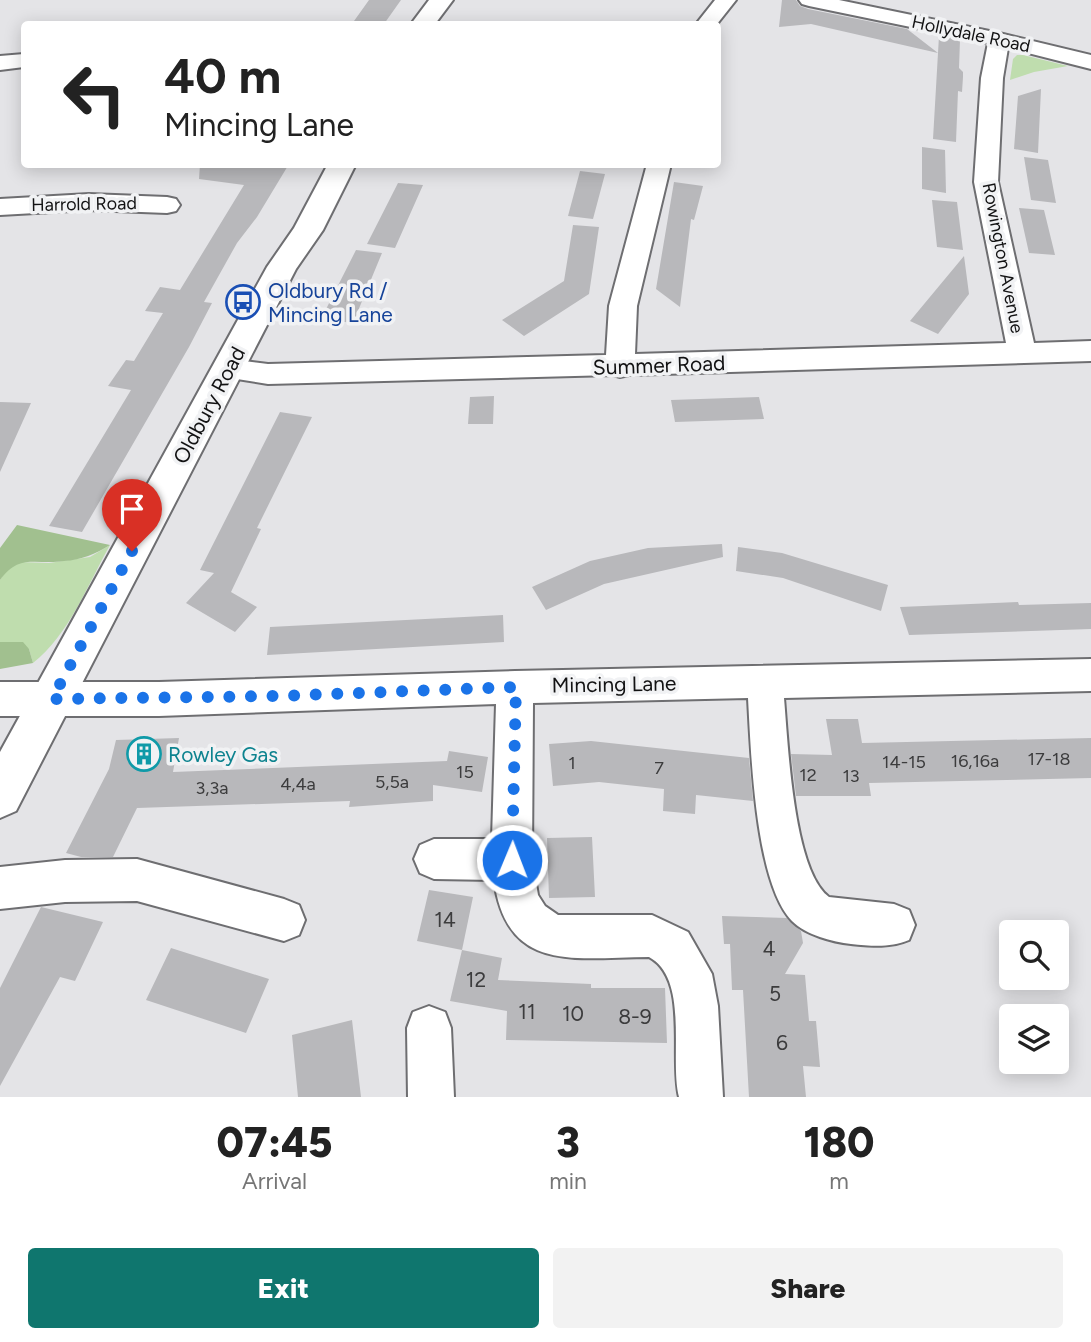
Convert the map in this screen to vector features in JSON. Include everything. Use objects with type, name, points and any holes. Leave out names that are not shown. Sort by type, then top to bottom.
[{"type":"main road","points":[[425,21],[441,0]]},
{"type":"main road","name":"Oldbury Road","points":[[0,796],[282,267],[308,230],[340,168]]},
{"type":"street","points":[[708,21],[726,0]]},
{"type":"street","name":"Hollydale Road","points":[[809,0],[999,39],[1091,62]]},
{"type":"street","name":"Rowington Avenue","points":[[999,39],[992,78],[986,181],[1022,353]]},
{"type":"street","points":[[0,63],[21,61]]},
{"type":"street","points":[[620,367],[622,306],[658,168]]},
{"type":"street","name":"Harrold Road","points":[[0,207],[89,202],[167,205]]},
{"type":"street","name":"Summer Road","points":[[228,369],[268,374],[620,367],[1091,351]]},
{"type":"street","name":"Mincing Lane","points":[[0,699],[279,696],[516,687],[1091,675]]},
{"type":"street","points":[[765,681],[776,807],[793,885],[806,907],[833,920],[894,925]]},
{"type":"street","points":[[516,687],[512,860],[518,902],[530,921],[552,936],[652,936],[674,947],[690,974],[696,1006],[701,1094]]},
{"type":"street","points":[[434,859],[512,860]]},
{"type":"street","points":[[0,888],[65,881],[137,880],[284,920]]},
{"type":"street","points":[[429,1028],[430,1097]]},
{"type":"green space","points":[[1017,55],[1068,66],[1034,72],[1010,80],[1013,59]]},
{"type":"green space","points":[[17,525],[110,545],[77,559],[21,563],[0,580],[0,548]]},
{"type":"green space","points":[[110,545],[67,624],[33,663],[29,649],[0,642],[0,580],[7,569],[19,562],[49,563],[90,557]]},
{"type":"green space","points":[[0,642],[23,642],[29,649],[33,663],[0,669]]},
{"type":"building","points":[[369,0],[401,0],[386,21],[354,21]]},
{"type":"building","points":[[782,0],[796,0],[800,6],[808,9],[907,29],[938,53],[811,24],[779,27]]},
{"type":"building","points":[[939,36],[960,40],[959,68],[963,77],[962,92],[958,91],[956,142],[933,139]]},
{"type":"building","points":[[1041,89],[1038,153],[1014,149],[1018,96]]},
{"type":"building","points":[[922,147],[945,150],[946,193],[922,189]]},
{"type":"building","points":[[1024,157],[1048,160],[1056,203],[1031,200]]},
{"type":"building","points":[[200,168],[287,168],[257,217],[237,243],[204,302],[212,303],[189,347],[82,532],[49,526],[131,390],[108,386],[126,360],[134,361],[163,313],[145,311],[160,287],[180,290],[244,185],[199,179]]},
{"type":"building","points":[[580,171],[605,174],[593,219],[568,216]]},
{"type":"building","points":[[674,182],[703,186],[694,220],[691,219],[680,307],[656,289]]},
{"type":"building","points":[[398,183],[423,185],[395,248],[367,244]]},
{"type":"building","points":[[932,200],[957,202],[963,250],[937,247]]},
{"type":"building","points":[[1019,208],[1044,210],[1055,255],[1029,253]]},
{"type":"building","points":[[573,225],[599,227],[589,294],[524,336],[502,320],[564,281]]},
{"type":"building","points":[[356,250],[382,253],[353,323],[321,319]]},
{"type":"building","points":[[964,256],[969,294],[938,334],[910,321]]},
{"type":"building","points":[[494,396],[493,424],[468,424],[470,397]]},
{"type":"building","points":[[759,397],[764,419],[675,422],[671,400]]},
{"type":"building","points":[[0,402],[31,403],[0,472]]},
{"type":"building","points":[[280,412],[312,417],[257,528],[261,529],[231,592],[257,607],[235,632],[186,603],[214,573],[200,570]]},
{"type":"building","points":[[722,544],[723,557],[604,584],[546,610],[532,587],[590,561],[648,548]]},
{"type":"building","points":[[738,547],[782,553],[888,585],[881,611],[783,578],[736,571]]},
{"type":"building","points":[[1018,602],[1019,605],[1091,603],[1091,629],[909,635],[900,607]]},
{"type":"building","points":[[503,615],[504,642],[267,655],[270,627]]},
{"type":"building","points":[[826,719],[858,719],[862,743],[1091,738],[1091,778],[869,783],[871,796],[796,796],[791,754],[832,755]]},
{"type":"building","points":[[179,738],[173,772],[447,761],[449,751],[488,757],[482,792],[433,785],[433,801],[349,807],[350,801],[137,808],[113,857],[81,857],[66,853],[109,769],[116,740]]},
{"type":"building","points":[[591,741],[749,758],[753,801],[696,795],[695,814],[663,811],[664,789],[599,782],[553,786],[549,744]]},
{"type":"building","points":[[592,837],[595,897],[549,898],[547,838]]},
{"type":"building","points":[[429,890],[473,897],[462,950],[417,941]]},
{"type":"building","points":[[41,907],[103,922],[75,981],[60,977],[0,1086],[0,988]]},
{"type":"building","points":[[722,916],[787,918],[801,931],[803,943],[785,974],[805,975],[809,1021],[816,1021],[820,1067],[803,1066],[806,1097],[749,1097],[743,990],[732,990],[730,944],[724,944]]},
{"type":"building","points":[[171,948],[269,979],[246,1033],[146,1000]]},
{"type":"building","points":[[462,950],[502,958],[498,980],[591,984],[591,988],[665,988],[667,1043],[506,1040],[507,1011],[450,1001]]},
{"type":"building","points":[[352,1020],[361,1097],[298,1097],[292,1035]]},
{"type":"place","name":"Oldbury Rd / Mincing Lane","points":[[243,302]]},
{"type":"place","name":"Rowley Gas","points":[[144,754]]},
{"type":"route","points":[[132,551],[52,699],[279,696],[516,687],[512,860]]}]
